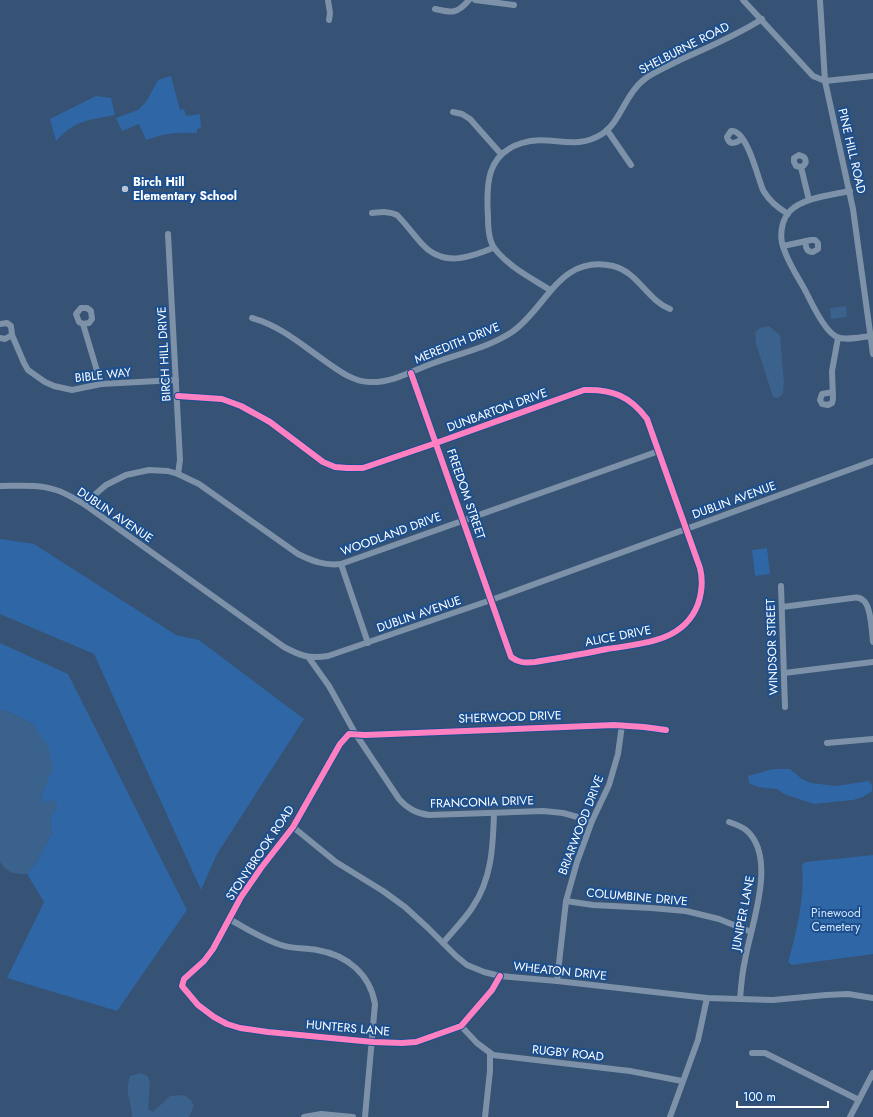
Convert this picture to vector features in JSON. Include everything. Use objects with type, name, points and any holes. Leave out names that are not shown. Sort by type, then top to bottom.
[{"type":"street","points":[[328,0],[330,13],[329,20]]},
{"type":"street","points":[[435,9],[454,12],[463,7],[469,0]]},
{"type":"street","points":[[475,0],[514,5]]},
{"type":"street","points":[[743,0],[813,76],[825,81],[873,76]]},
{"type":"street","name":"PINE HILL ROAD","points":[[820,0],[825,81],[850,191],[873,354]]},
{"type":"street","name":"SHELBURNE ROAD","points":[[494,248],[488,221],[487,187],[491,171],[502,154],[516,145],[529,141],[536,140],[578,143],[593,138],[607,130],[617,118],[634,89],[648,76],[762,20]]},
{"type":"street","points":[[453,112],[462,114],[470,119],[502,154]]},
{"type":"street","points":[[607,130],[631,165]]},
{"type":"street","points":[[742,139],[755,164],[763,190],[776,206],[788,214]]},
{"type":"street","points":[[802,167],[809,200]]},
{"type":"street","points":[[850,191],[809,200],[798,205],[788,214],[782,229],[783,246],[821,320],[829,330],[838,338],[871,336]]},
{"type":"street","points":[[372,213],[384,212],[397,215],[428,250],[440,257],[460,258],[494,248],[520,271],[550,290]]},
{"type":"street","name":"BIRCH HILL DRIVE","points":[[168,234],[178,396],[180,460],[178,474]]},
{"type":"street","points":[[783,246],[805,241]]},
{"type":"street","name":"MEREDITH DRIVE","points":[[252,318],[272,325],[337,370],[360,381],[378,382],[411,373],[431,364],[491,343],[505,336],[520,326],[562,278],[585,266],[613,266],[630,274],[658,302],[670,309]]},
{"type":"street","name":"BIBLE WAY","points":[[0,324],[4,322],[10,324],[12,335],[28,370],[45,382],[54,386],[72,390],[101,384],[176,380]]},
{"type":"street","points":[[84,324],[101,384]]},
{"type":"street","points":[[0,338],[5,339],[12,335]]},
{"type":"street","points":[[833,392],[832,371],[838,338]]},
{"type":"street","name":"FREEDOM STREET","points":[[411,373],[491,600]]},
{"type":"street","name":"DUNBARTON DRIVE","points":[[178,396],[222,399],[241,406],[270,422],[324,462],[335,467],[363,468],[584,390],[611,392],[626,398],[647,418],[686,529]]},
{"type":"street","name":"WOODLAND DRIVE","points":[[84,504],[111,482],[134,472],[158,470],[178,474],[189,478],[211,492],[298,554],[310,560],[332,565],[341,564],[659,451]]},
{"type":"street","name":"DUBLIN AVENUE","points":[[0,486],[46,487],[65,494],[84,504],[284,647],[309,658],[328,656],[491,600],[873,461]]},
{"type":"street","name":"ALICE DRIVE","points":[[491,600],[509,653],[516,660],[521,662],[534,662],[646,643],[662,638],[678,631],[686,624],[695,611],[700,594],[702,579],[700,568],[686,529]]},
{"type":"street","points":[[341,564],[368,642]]},
{"type":"street","name":"WINDSOR STREET","points":[[781,586],[785,707]]},
{"type":"street","points":[[782,607],[860,598],[867,604],[869,609],[873,642]]},
{"type":"street","name":"FRANCONIA DRIVE","points":[[309,658],[329,686],[355,733],[399,799],[406,807],[416,813],[429,815],[543,811],[563,813],[592,821]]},
{"type":"street","points":[[784,673],[873,662]]},
{"type":"street","name":"SHERWOOD DRIVE","points":[[355,733],[365,735],[622,725],[644,726],[666,730]]},
{"type":"street","name":"BRIARWOOD DRIVE","points":[[556,981],[566,900],[577,862],[592,821],[609,785],[618,754],[622,725]]},
{"type":"street","name":"STONYBROOK ROAD","points":[[182,986],[184,979],[204,961],[213,949],[229,919],[261,868],[293,828],[340,744],[349,734],[355,733]]},
{"type":"street","points":[[827,743],[873,739]]},
{"type":"street","points":[[443,943],[470,912],[482,892],[490,866],[493,848],[494,813]]},
{"type":"street","name":"JUNIPER LANE","points":[[729,822],[746,830],[755,842],[762,862],[761,883],[745,960],[740,999]]},
{"type":"street","name":"WHEATON DRIVE","points":[[293,828],[336,862],[383,891],[405,907],[467,965],[484,972],[500,976],[707,998],[774,1000],[826,994],[848,994],[873,998]]},
{"type":"street","name":"COLUMBINE DRIVE","points":[[566,900],[593,905],[686,911],[719,919],[751,932]]},
{"type":"street","points":[[229,919],[268,940],[282,945],[331,953],[344,959],[355,967],[369,983],[375,1004],[366,1117]]},
{"type":"street","name":"HUNTERS LANE","points":[[182,986],[198,1005],[214,1017],[226,1024],[240,1028],[373,1042],[402,1043],[416,1042],[461,1026],[492,990],[500,976]]},
{"type":"street","points":[[670,1117],[698,1040],[707,998]]},
{"type":"street","points":[[461,1026],[490,1054],[490,1071],[485,1117]]},
{"type":"street","points":[[752,1054],[765,1053],[859,1100]]},
{"type":"street","name":"RUGBY ROAD","points":[[490,1054],[504,1057],[630,1071],[682,1081]]},
{"type":"street","points":[[850,1117],[859,1100],[870,1085],[873,1073]]},
{"type":"street","points":[[304,1117],[321,1114],[353,1117]]},
{"type":"green space","points":[[171,76],[180,110],[184,109],[186,116],[200,114],[201,128],[197,129],[197,133],[172,134],[146,140],[139,124],[122,131],[116,118],[138,110],[146,102],[158,80]]},
{"type":"green space","points":[[96,96],[111,98],[115,115],[90,120],[76,125],[56,141],[50,119]]},
{"type":"green space","points":[[0,539],[34,544],[176,635],[199,640],[304,719],[217,854],[201,890],[94,654],[0,614]]},
{"type":"green space","points":[[767,548],[770,574],[755,576],[752,550]]},
{"type":"green space","points":[[0,643],[68,674],[187,910],[117,1011],[7,978],[44,902],[27,874],[37,861],[52,833],[50,820],[57,806],[40,800],[45,786],[33,724],[0,709]]},
{"type":"green space","points":[[773,769],[790,769],[802,779],[811,783],[836,786],[868,781],[872,785],[872,791],[863,797],[853,800],[814,804],[784,794],[777,789],[758,787],[749,783],[748,776]]},
{"type":"green space","name":"Pinewood Cemetery","points":[[873,855],[873,954],[792,965],[788,962],[801,902],[803,877],[802,864],[806,862]]},
{"type":"shaded area","points":[[846,306],[847,317],[831,319],[830,308]]},
{"type":"shaded area","points":[[769,326],[780,335],[784,383],[783,394],[778,398],[773,397],[756,344],[755,332],[760,328]]},
{"type":"shaded area","points":[[0,709],[33,724],[49,748],[53,768],[40,799],[46,802],[54,800],[57,806],[50,820],[52,833],[37,861],[27,874],[18,874],[9,871],[0,862]]},
{"type":"shaded area","points":[[140,1073],[148,1076],[150,1084],[148,1109],[153,1112],[170,1096],[184,1095],[191,1100],[194,1106],[189,1117],[132,1117],[128,1083],[130,1076]]},
{"type":"cycle path","points":[[178,396],[222,399],[241,406],[270,422],[323,462],[335,467],[347,468],[363,468],[436,443],[584,390],[603,391],[627,399],[641,411],[647,419],[701,572],[702,586],[698,604],[691,617],[683,626],[672,634],[647,643],[535,662],[522,662],[511,657],[411,373]]},
{"type":"cycle path","points":[[500,976],[492,990],[461,1026],[416,1042],[402,1043],[373,1042],[240,1028],[227,1024],[214,1017],[198,1005],[182,986],[184,979],[204,961],[213,949],[241,897],[261,868],[293,827],[340,744],[349,734],[365,735],[614,725],[666,730]]},
{"type":"place","name":"Birch Hill Elementary School","points":[[125,189]]}]
